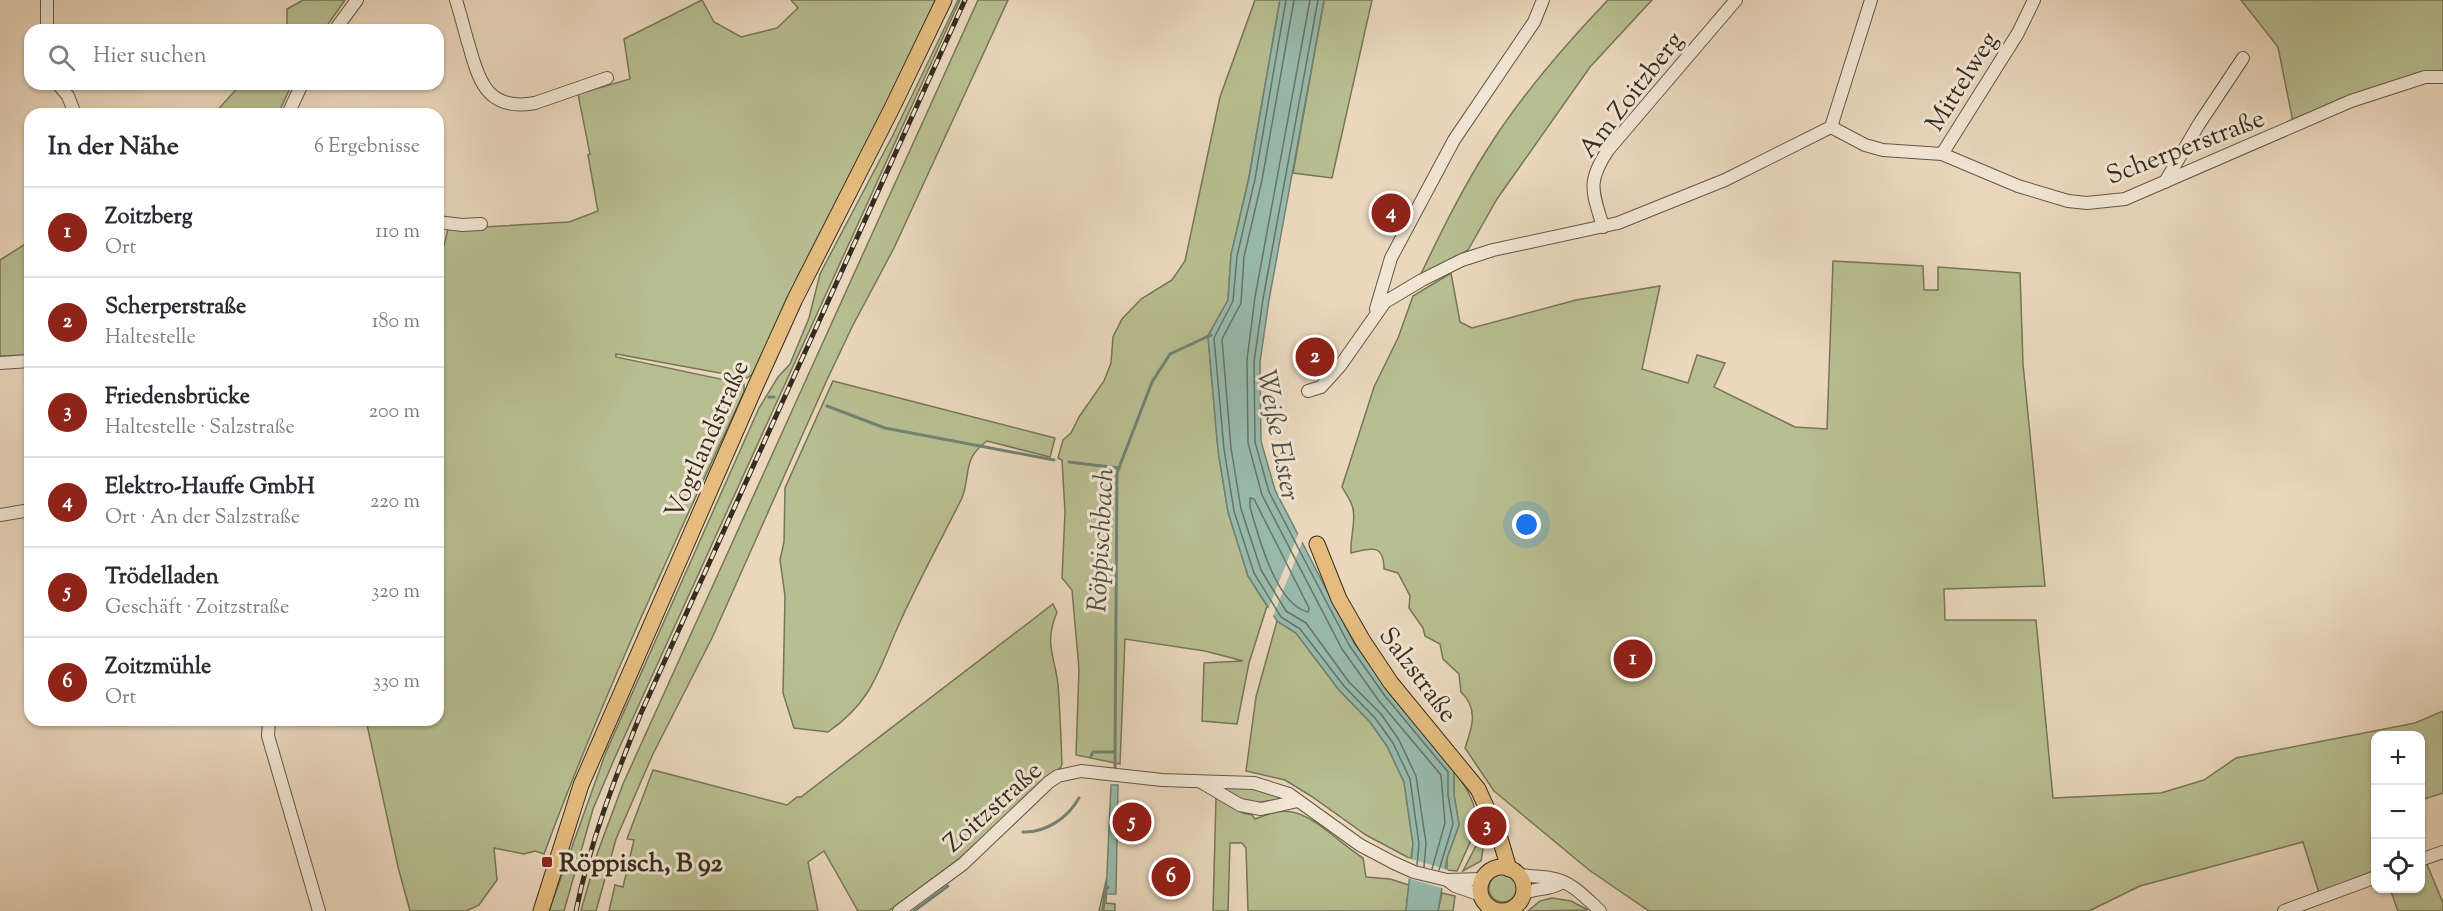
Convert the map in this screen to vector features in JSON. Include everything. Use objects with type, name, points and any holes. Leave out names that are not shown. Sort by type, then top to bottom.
[{"type":"main road","name":"Vogtlandstraße","points":[[541,911],[585,775],[746,406],[795,299],[944,0]]},
{"type":"main road","name":"Salzstraße","points":[[1317,544],[1339,598],[1363,641],[1391,683],[1478,789],[1486,803],[1493,827],[1491,838],[1501,873]]},
{"type":"main road","points":[[1501,873],[1523,883],[1523,894],[1518,904],[1504,910],[1487,904],[1481,895],[1501,873]]},
{"type":"street","points":[[46,24],[47,0]]},
{"type":"street","points":[[339,24],[357,0]]},
{"type":"street","points":[[456,0],[478,78],[488,93],[502,102],[524,105],[535,103],[607,78]]},
{"type":"street","points":[[1375,314],[1383,278],[1401,238],[1454,140],[1534,22],[1543,0]]},
{"type":"street","name":"Am Zoitzberg","points":[[1603,227],[1592,180],[1595,169],[1608,150],[1736,0]]},
{"type":"street","points":[[1308,391],[1321,387],[1340,366],[1375,314],[1392,298],[1462,260],[1493,250],[1603,227],[1725,180],[1831,127],[1871,0]]},
{"type":"street","name":"Mittelweg","points":[[1942,154],[2018,33],[2034,0]]},
{"type":"street","points":[[2165,182],[2199,124],[2243,58]]},
{"type":"street","name":"Scherperstraße","points":[[1831,127],[1865,145],[1882,150],[1942,154],[2018,186],[2068,201],[2087,203],[2125,199],[2351,101],[2425,77],[2443,77]]},
{"type":"street","points":[[63,90],[73,108]]},
{"type":"street","points":[[291,108],[299,90]]},
{"type":"street","points":[[444,223],[481,224]]},
{"type":"street","points":[[0,363],[24,361]]},
{"type":"street","points":[[0,514],[24,511]]},
{"type":"street","points":[[269,726],[268,736],[319,911]]},
{"type":"street","name":"Zoitzstraße","points":[[899,911],[963,864],[1058,776],[1081,771],[1200,782],[1218,780],[1254,783],[1289,794],[1369,850],[1414,872],[1447,880],[1455,886],[1501,873]]},
{"type":"street","name":"Zoitzstraße","points":[[1200,782],[1240,805],[1261,809],[1298,801]]},
{"type":"street","points":[[2425,859],[2443,852]]},
{"type":"street","points":[[1501,873],[1553,878],[1575,888],[1600,911]]},
{"type":"street","points":[[2284,911],[2371,879]]},
{"type":"street","points":[[1523,894],[1529,891],[1554,888],[1561,883]]},
{"type":"street","name":"Zoitzstraße","points":[[1464,884],[1481,895]]},
{"type":"shaded area","points":[[303,0],[345,0],[328,24],[287,24],[287,9]]},
{"type":"shaded area","points":[[702,0],[714,22],[741,37],[777,28],[798,8],[791,0],[938,0],[753,374],[747,378],[616,354],[616,357],[744,384],[744,392],[614,679],[544,854],[535,851],[524,854],[494,848],[497,880],[479,905],[466,911],[410,911],[367,726],[444,726],[444,245],[448,229],[569,222],[598,211],[578,94],[630,79],[624,39]]},
{"type":"shaded area","points":[[960,0],[616,755],[593,809],[564,911],[549,911],[606,752],[759,408],[778,377],[790,364],[809,318],[820,274],[893,135]]},
{"type":"shaded area","points":[[978,0],[1008,0],[894,248],[826,382],[712,638],[653,754],[616,839],[596,911],[581,911],[597,854],[623,784]]},
{"type":"shaded area","points":[[1255,0],[1280,0],[1249,177],[1231,255],[1228,300],[1208,336],[1218,450],[1228,512],[1248,576],[1267,606],[1249,663],[1237,724],[1202,721],[1204,663],[1243,661],[1205,651],[1125,639],[1120,764],[1076,755],[1079,669],[1072,590],[1062,578],[1065,512],[1062,460],[1058,458],[1063,440],[1071,433],[1079,417],[1104,381],[1111,363],[1113,337],[1122,319],[1141,299],[1172,280],[1185,261],[1220,97]]},
{"type":"shaded area","points":[[1324,0],[1372,0],[1332,178],[1293,173]]},
{"type":"shaded area","points":[[1608,0],[1652,0],[1590,67],[1497,199],[1468,250],[1420,276],[1463,191],[1505,123],[1547,68]]},
{"type":"shaded area","points":[[2241,0],[2443,0],[2443,77],[2425,77],[2294,127],[2278,47]]},
{"type":"shaded area","points":[[236,90],[289,90],[281,108],[219,108]]},
{"type":"shaded area","points":[[24,245],[24,355],[0,356],[0,260]]},
{"type":"shaded area","points":[[1833,261],[1923,266],[1924,290],[1938,290],[1938,267],[2020,273],[2023,364],[2045,586],[1944,589],[1945,620],[2036,620],[2053,798],[2161,793],[2204,780],[2236,758],[2371,732],[2371,872],[2319,893],[2303,842],[2140,886],[2089,911],[1649,911],[1589,870],[1494,791],[1465,748],[1472,726],[1472,712],[1467,698],[1461,692],[1459,674],[1443,659],[1440,644],[1425,636],[1423,628],[1409,608],[1410,596],[1398,573],[1384,569],[1382,555],[1379,551],[1370,549],[1351,553],[1354,514],[1342,487],[1374,387],[1398,338],[1413,296],[1451,273],[1460,322],[1472,328],[1576,300],[1660,286],[1642,369],[1688,383],[1697,355],[1725,363],[1714,387],[1795,427],[1827,429]]},
{"type":"shaded area","points":[[833,381],[1055,438],[1050,457],[987,441],[974,454],[968,467],[962,498],[907,606],[873,683],[856,708],[828,732],[794,728],[783,693],[785,596],[780,560],[784,542],[785,488]]},
{"type":"shaded area","points":[[1053,604],[1057,612],[1051,632],[1051,648],[1058,684],[1061,767],[960,858],[905,900],[888,911],[858,911],[824,851],[808,862],[818,911],[609,911],[615,885],[623,887],[634,840],[627,839],[653,770],[787,805],[797,797],[801,797]]},
{"type":"shaded area","points":[[1277,621],[1296,633],[1339,690],[1370,722],[1387,746],[1404,782],[1413,844],[1411,859],[1366,835],[1285,780],[1246,771],[1256,697]]},
{"type":"shaded area","points":[[2443,711],[2443,793],[2425,799],[2425,731],[2374,731],[2415,723]]},
{"type":"shaded area","points":[[1454,770],[1471,799],[1476,820],[1470,842],[1457,871],[1447,870],[1447,858],[1459,825],[1454,795]]},
{"type":"shaded area","points":[[1216,783],[1243,785],[1287,798],[1255,803],[1243,802]]},
{"type":"shaded area","points":[[1216,797],[1243,813],[1252,815],[1255,819],[1283,811],[1310,819],[1363,858],[1366,877],[1390,879],[1409,885],[1406,911],[1248,911],[1246,848],[1242,843],[1230,843],[1228,911],[1213,911]]},
{"type":"shaded area","points":[[1480,838],[1483,849],[1481,861],[1463,871]]},
{"type":"shaded area","points":[[2425,862],[2443,903],[2443,911],[2398,911],[2391,893],[2425,893]]},
{"type":"shaded area","points":[[1503,874],[1513,878],[1517,888],[1513,898],[1503,902],[1493,898],[1489,888],[1493,878]]},
{"type":"shaded area","points":[[1107,877],[1106,903],[1115,904],[1115,911],[1099,911]]},
{"type":"shaded area","points":[[1442,893],[1455,896],[1453,911],[1438,911]]},
{"type":"shaded area","points":[[1552,898],[1571,901],[1588,910],[1528,911],[1540,901]]},
{"type":"water","points":[[1280,0],[1324,0],[1269,300],[1260,362],[1261,441],[1275,490],[1354,643],[1390,692],[1454,770],[1454,795],[1459,825],[1447,858],[1438,911],[1406,911],[1413,844],[1404,782],[1387,746],[1370,722],[1339,690],[1296,633],[1277,621],[1248,576],[1228,512],[1218,450],[1208,336],[1228,300],[1231,255],[1249,178]]},
{"type":"water","points":[[1111,785],[1118,785],[1116,894],[1106,894]]},
{"type":"pier","points":[[1299,532],[1303,540],[1272,619],[1267,612]]},
{"type":"pier","points":[[1408,858],[1448,870],[1445,889],[1407,878]]},
{"type":"waterway","name":"Röppischbach","points":[[1091,756],[1093,752],[1115,752],[1117,473],[1152,382],[1170,354],[1211,335]]},
{"type":"waterway","points":[[769,397],[774,397]]},
{"type":"waterway","points":[[827,406],[885,428],[1054,460]]},
{"type":"waterway","points":[[1069,462],[1119,468]]},
{"type":"waterway","points":[[1115,752],[1115,773]]},
{"type":"waterway","name":"Röppischbach","points":[[1023,832],[1039,830],[1055,823],[1069,812],[1079,798]]},
{"type":"waterway","name":"Röppischbach","points":[[914,911],[948,886]]},
{"type":"waterway","points":[[1103,911],[1105,891],[1108,887]]},
{"type":"railway","points":[[576,911],[596,835],[641,713],[965,0]]},
{"type":"place","name":"Elektro-Hauffe GmbH","points":[[1391,213]]},
{"type":"place","name":"Scherperstraße","points":[[1315,357]]},
{"type":"place","name":"Zoitzberg","points":[[1633,659]]},
{"type":"place","name":"Trödelladen","points":[[1132,822]]},
{"type":"place","name":"Friedensbrücke","points":[[1487,826]]},
{"type":"place","name":"Röppisch, B 92","points":[[547,862]]},
{"type":"place","name":"Zoitzmühle","points":[[1171,877]]},
{"type":"water label","name":"Weiße Elster","points":[[1279,435]]}]
